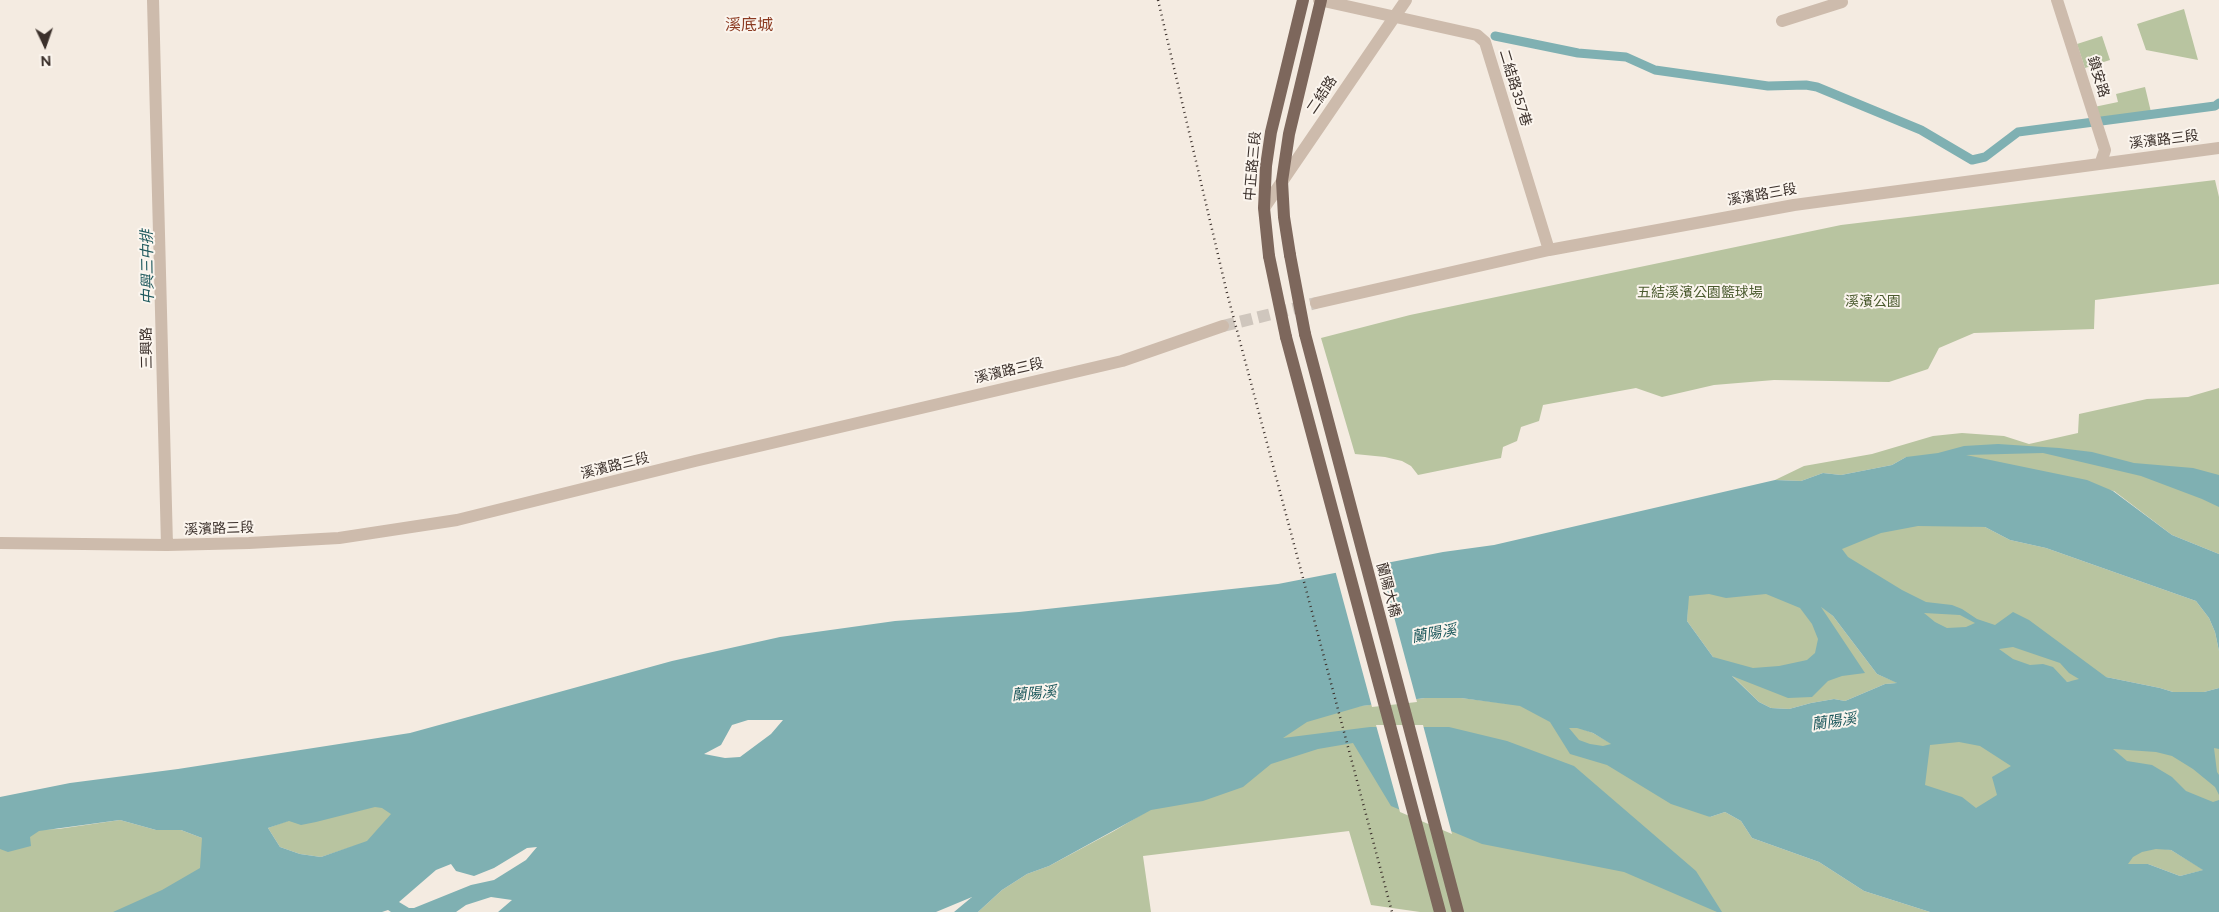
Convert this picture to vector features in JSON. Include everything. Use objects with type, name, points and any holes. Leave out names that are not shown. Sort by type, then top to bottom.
[{"type":"main road","name":"中正路三段","points":[[1304,0],[1271,132],[1266,166],[1264,208],[1269,256],[1286,337],[1440,912]]},
{"type":"main road","points":[[1282,181],[1289,134],[1320,0]]},
{"type":"main road","name":"蘭陽大橋","points":[[1282,181],[1284,217],[1305,334],[1458,912]]},
{"type":"street","name":"三興路","points":[[152,0],[167,545]]},
{"type":"street","name":"二結路357巷","points":[[1320,0],[1394,16],[1480,31],[1492,57],[1549,250]]},
{"type":"street","name":"二結路","points":[[1264,208],[1406,0]]},
{"type":"street","name":"鎮安路","points":[[2057,0],[2105,150],[2101,162]]},
{"type":"street","points":[[1782,21],[1842,2]]},
{"type":"street","name":"溪濱路三段","points":[[1316,304],[1549,250],[1831,198],[2219,148]]},
{"type":"street","name":"溪濱路三段","points":[[0,543],[167,545],[249,543],[339,538],[456,520],[1122,360],[1223,326]]},
{"type":"green space","points":[[2184,9],[2198,60],[2146,50],[2137,24]]},
{"type":"green space","points":[[2102,36],[2110,60],[2085,68],[2077,44]]},
{"type":"green space","points":[[2145,87],[2151,112],[2099,119],[2094,107],[2118,102],[2116,94]]},
{"type":"green space","name":"溪濱公園","points":[[2215,180],[2219,197],[2219,284],[2095,300],[2094,329],[1974,333],[1939,348],[1928,369],[1889,382],[1774,380],[1714,385],[1662,397],[1636,388],[1543,405],[1539,421],[1521,427],[1517,441],[1503,447],[1501,458],[1418,475],[1411,466],[1402,461],[1355,454],[1321,338],[1410,315],[1841,225]]},
{"type":"green space","points":[[2219,388],[2219,554],[2172,535],[2114,491],[1906,457],[1892,465],[1841,475],[1823,473],[1801,481],[1775,480],[1804,466],[1872,454],[1933,436],[1962,433],[2004,436],[2029,444],[2078,433],[2079,414],[2147,399],[2188,397]]},
{"type":"green space","points":[[1874,519],[1985,527],[2010,540],[2046,548],[2196,601],[2209,618],[2215,632],[2219,651],[2219,688],[2204,692],[2173,692],[2106,677],[2067,682],[2040,676],[1774,559]]},
{"type":"green space","points":[[1700,583],[1765,589],[1819,605],[1833,616],[1877,674],[1898,683],[1885,684],[1845,701],[1834,699],[1789,709],[1771,708],[1759,702],[1713,657],[1687,621],[1688,596]]},
{"type":"green space","points":[[1425,698],[1461,698],[1519,705],[1593,733],[1612,744],[1710,817],[1725,812],[1741,821],[1752,838],[1819,862],[1864,891],[1930,912],[1420,912],[1371,905],[1349,831],[1143,856],[1151,912],[978,912],[1002,890],[1027,874],[1049,866],[1114,831],[1313,712]]},
{"type":"green space","points":[[1959,726],[2032,761],[1982,831],[1832,746]]},
{"type":"green space","points":[[2151,735],[2219,745],[2219,834],[2054,760]]},
{"type":"green space","points":[[424,771],[388,835],[321,857],[300,854],[280,847],[268,828]]},
{"type":"green space","points":[[120,820],[156,830],[181,830],[202,838],[300,912],[0,912],[0,831],[58,829]]},
{"type":"green space","points":[[2067,831],[2171,850],[2204,870],[2180,876],[2148,864],[2127,865]]},
{"type":"water","name":"蘭陽溪","points":[[1998,444],[2059,448],[2092,452],[2134,463],[2193,468],[2219,475],[2219,507],[2141,476],[2043,453],[1966,455],[2087,480],[2113,491],[2172,535],[2219,554],[2219,651],[2215,632],[2209,618],[2196,601],[2046,548],[2010,540],[1985,527],[1918,526],[1881,533],[1842,549],[1848,557],[1902,590],[1926,602],[1952,605],[1977,619],[1995,625],[2013,612],[2029,620],[2106,677],[2173,692],[2204,692],[2219,688],[2219,749],[2214,748],[2219,775],[2219,795],[2215,787],[2193,769],[2172,756],[2156,752],[2113,749],[2127,761],[2152,765],[2172,777],[2186,791],[2213,802],[2219,800],[2219,912],[1930,912],[1864,891],[1819,862],[1752,838],[1741,821],[1725,812],[1710,817],[1671,804],[1607,765],[1570,754],[1550,722],[1520,706],[1461,698],[1425,698],[1362,706],[1307,722],[1283,738],[1370,727],[1449,727],[1507,741],[1574,766],[1696,871],[1722,912],[1717,912],[1624,872],[1482,844],[1391,806],[1353,743],[1318,749],[1271,764],[1243,787],[1203,801],[1151,810],[1049,866],[1027,874],[1002,890],[978,912],[954,912],[972,897],[936,912],[498,912],[512,900],[491,897],[466,905],[456,912],[391,912],[388,910],[382,912],[113,912],[162,890],[200,868],[202,838],[181,830],[156,830],[120,820],[39,831],[30,837],[31,846],[8,852],[0,849],[0,797],[70,783],[178,769],[410,733],[672,661],[780,637],[895,621],[1019,612],[1278,584],[1443,552],[1494,545],[1775,480],[1801,481],[1823,473],[1841,475],[1892,465],[1906,457],[1938,453],[1964,446]],"holes":[[[1709,594],[1726,598],[1766,594],[1800,608],[1812,624],[1818,639],[1815,653],[1807,660],[1779,666],[1753,668],[1713,657],[1687,621],[1689,596]],[[1821,607],[1833,616],[1877,674],[1897,683],[1885,684],[1845,701],[1834,699],[1789,709],[1771,708],[1759,702],[1732,676],[1788,698],[1812,697],[1828,681],[1842,676],[1865,673]],[[1924,613],[1960,615],[1975,623],[1966,627],[1947,628],[1935,622]],[[2013,647],[2060,663],[2069,673],[2079,679],[2067,682],[2053,667],[2043,664],[2030,665],[2013,659],[1999,649]],[[748,720],[783,720],[771,734],[740,757],[725,758],[704,754],[721,745],[732,725]],[[1569,728],[1577,728],[1593,733],[1611,744],[1603,746],[1579,740]],[[1959,742],[1980,746],[2011,766],[1992,777],[1997,795],[1976,808],[1962,797],[1925,785],[1930,745]],[[375,807],[382,808],[391,814],[367,841],[321,857],[300,854],[280,847],[268,828],[289,821],[301,825]],[[537,847],[526,860],[494,880],[471,885],[414,908],[409,908],[399,902],[436,870],[451,864],[456,871],[474,876],[494,868],[527,848]],[[2156,849],[2171,850],[2203,870],[2180,876],[2148,864],[2128,864],[2133,857],[2142,852]]]},
{"type":"pier","points":[[1379,561],[1417,702],[1372,707],[1335,570]]},
{"type":"pier","points":[[1376,725],[1423,725],[1452,834],[1400,812]]},
{"type":"waterway","points":[[1495,36],[1578,53],[1626,57],[1655,70],[1768,86],[1806,85],[1817,87],[1921,130],[1972,160],[1985,157],[2018,132],[2215,106],[2219,103]]},
{"type":"tunnel","points":[[1223,326],[1316,303]]},
{"type":"railway","points":[[1158,0],[1227,293],[1392,912]]},
{"type":"district","name":"溪底城","points":[[749,25]]},
{"type":"water label","name":"中興三中排","points":[[148,267]]},
{"type":"park label","name":"五結溪濱公園籃球場","points":[[1700,293]]}]
